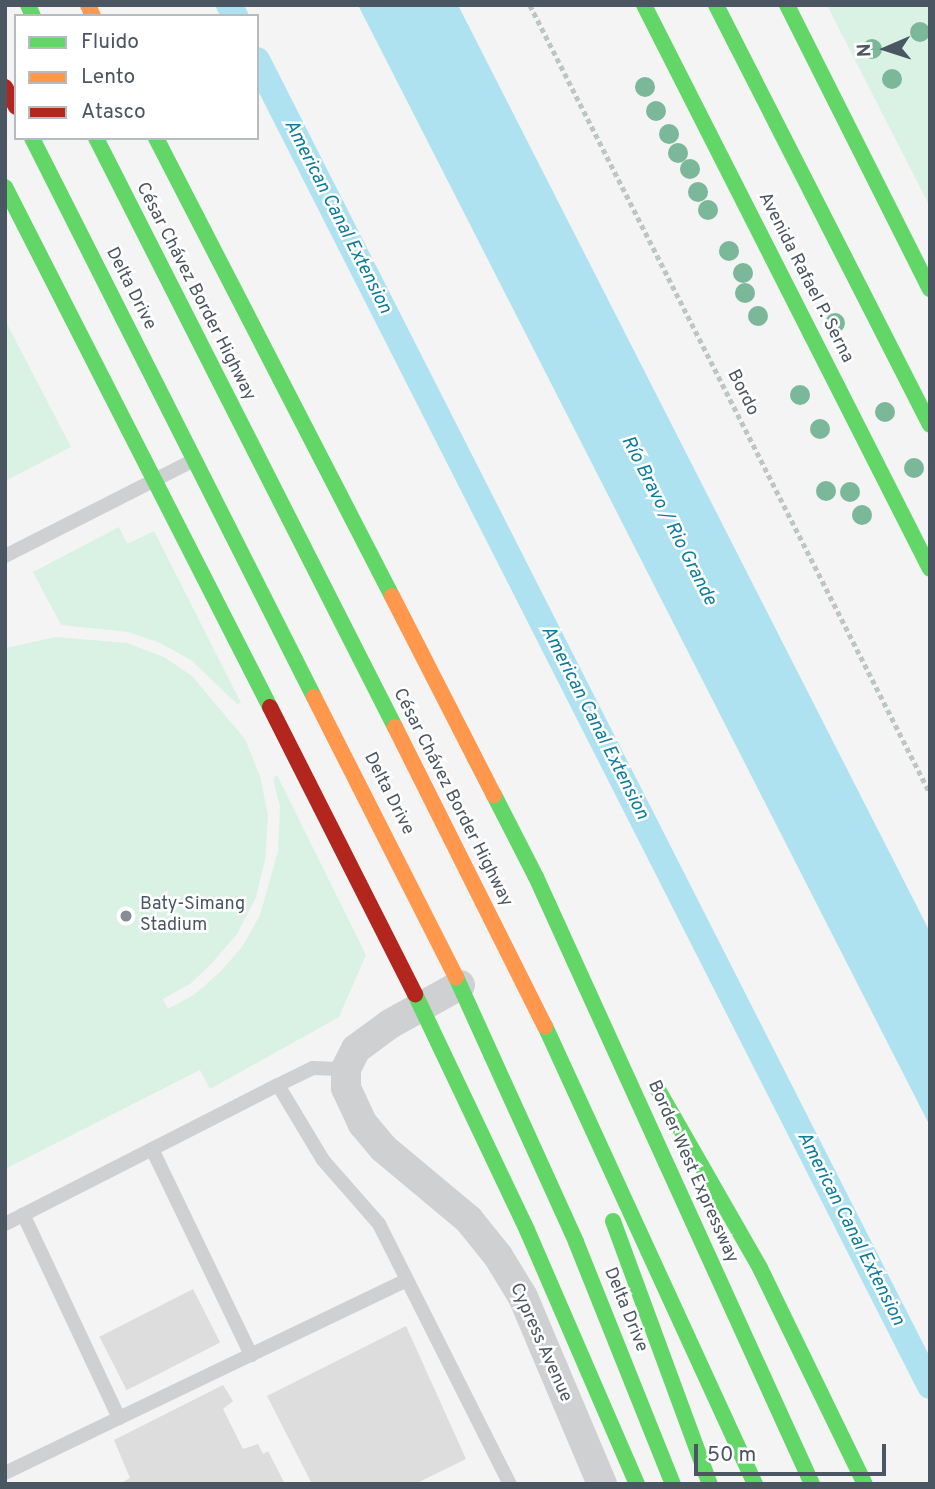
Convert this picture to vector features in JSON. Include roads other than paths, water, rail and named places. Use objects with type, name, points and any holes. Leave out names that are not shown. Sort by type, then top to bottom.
[{"type":"main road","name":"Avenida Rafael P. Serna","points":[[644,5],[930,569]]},
{"type":"main road","points":[[716,5],[930,425]]},
{"type":"main road","points":[[787,5],[930,289]]},
{"type":"main road","points":[[5,87],[14,103]]},
{"type":"main road","name":"Delta Drive","points":[[33,140],[460,985],[576,1242],[673,1484]]},
{"type":"main road","name":"César Chávez Border Highway","points":[[97,140],[523,980],[643,1232],[755,1484]]},
{"type":"main road","name":"César Chávez Border Highway","points":[[157,140],[536,877]]},
{"type":"main road","points":[[5,187],[421,1008],[533,1242],[637,1484]]},
{"type":"main road","points":[[536,877],[631,1043]]},
{"type":"main road","name":"Border West Expressway","points":[[536,877],[812,1484]]},
{"type":"main road","points":[[523,980],[710,1484]]},
{"type":"main road","points":[[651,1079],[760,1268],[864,1484]]},
{"type":"street","points":[[346,1069],[356,1049],[460,985]]},
{"type":"street","name":"Cypress Avenue","points":[[346,1069],[346,1088],[363,1124],[383,1149],[469,1220],[498,1256],[523,1297],[602,1484]]},
{"type":"lane","points":[[5,556],[195,459]]},
{"type":"lane","points":[[5,1224],[313,1069],[346,1069]]},
{"type":"lane","points":[[278,1085],[323,1160],[379,1224],[510,1484]]},
{"type":"lane","points":[[152,1149],[251,1354]]},
{"type":"lane","points":[[23,1214],[119,1418]]},
{"type":"lane","points":[[5,1474],[407,1280]]},
{"type":"water","name":"Río Bravo / Rio Grande","points":[[358,5],[458,5],[930,932],[930,1126]]},
{"type":"waterway","name":"American Canal Extension","points":[[229,5],[234,14]]},
{"type":"waterway","name":"American Canal Extension","points":[[259,64],[930,1386]]},
{"type":"place","name":"Baty-Simang Stadium","points":[[126,916]]}]
